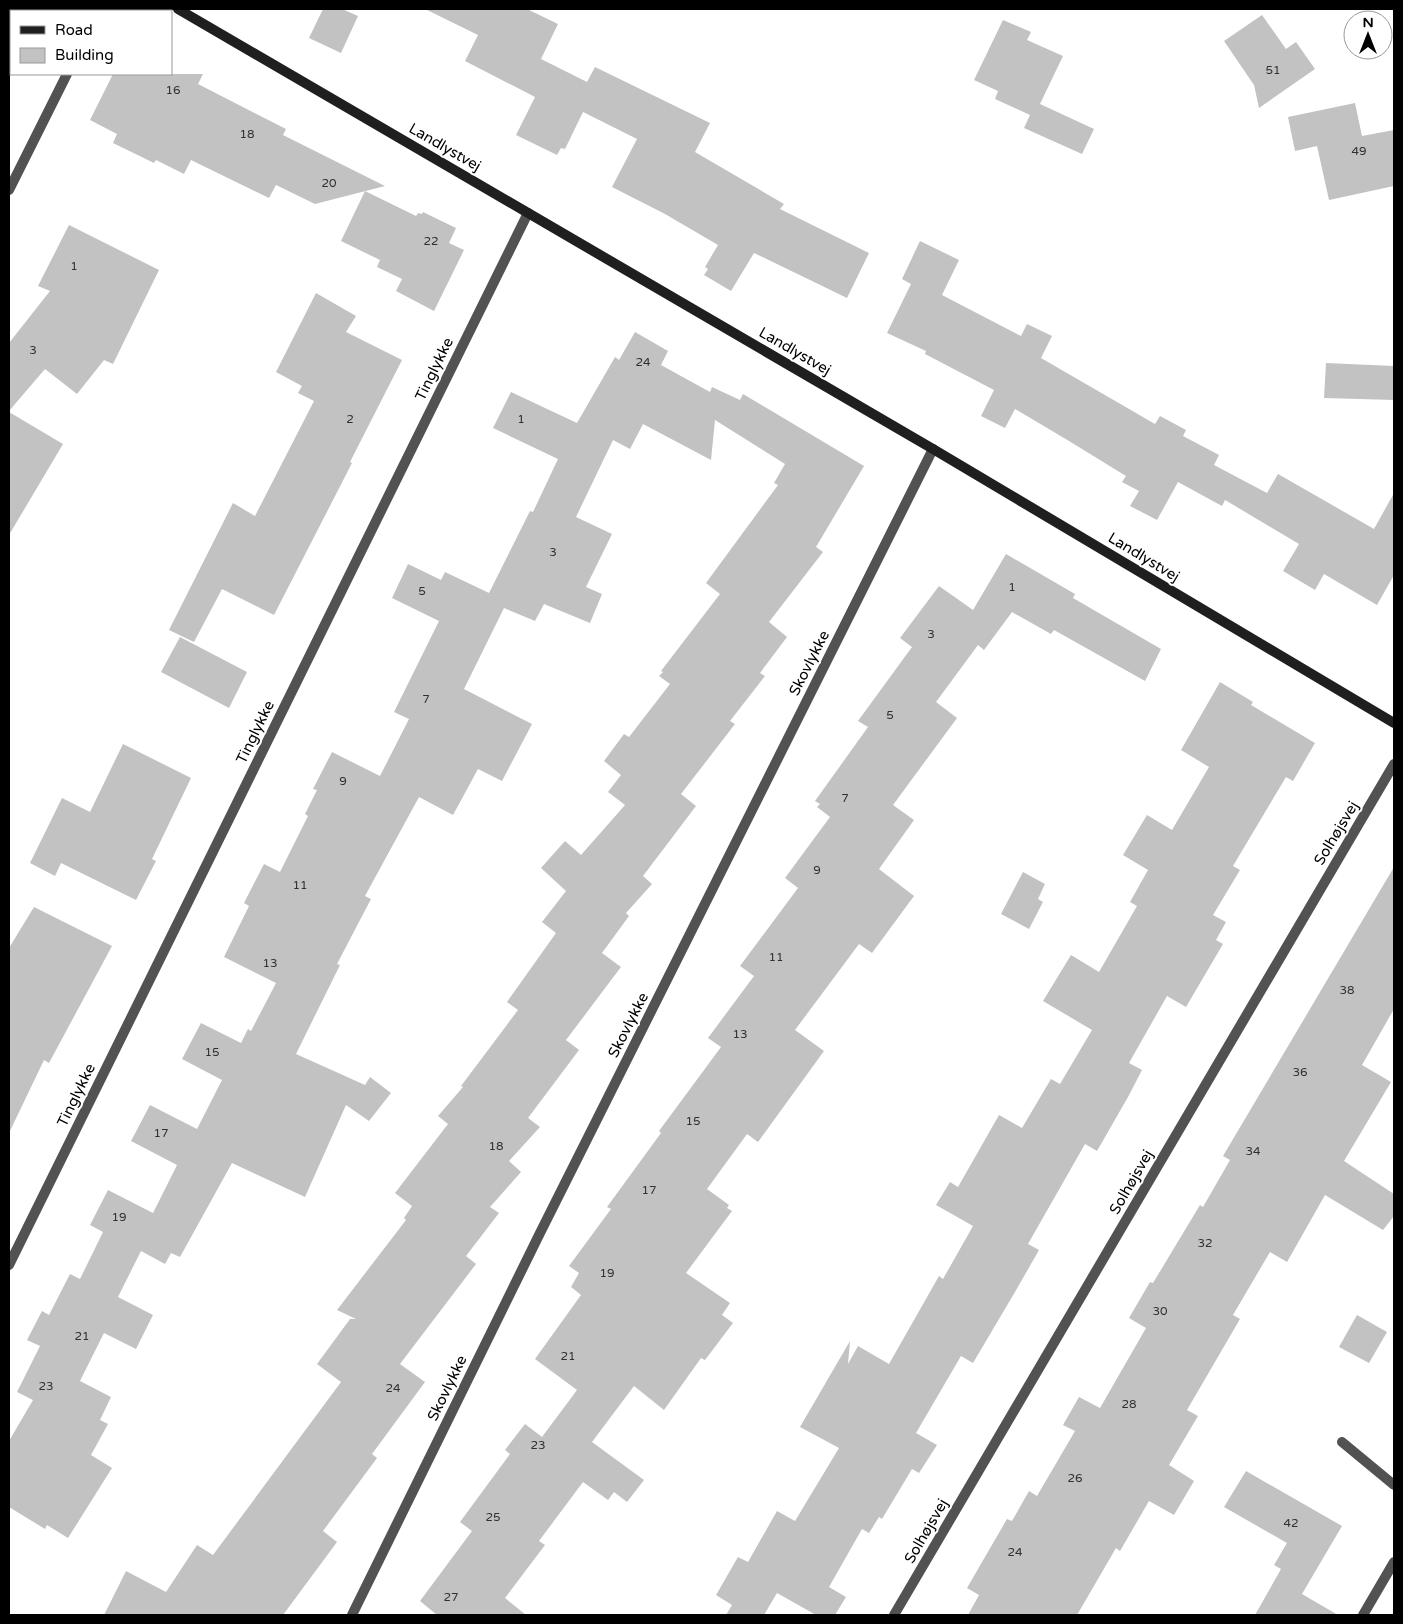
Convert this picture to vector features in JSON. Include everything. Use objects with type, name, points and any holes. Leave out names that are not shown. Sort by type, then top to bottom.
[{"type":"street","name":"Landlystvej","points":[[178,9],[933,449],[1394,723]]},
{"type":"street","points":[[9,190],[66,75]]},
{"type":"street","name":"Tinglykke","points":[[9,1265],[528,213]]},
{"type":"street","name":"Skovlykke","points":[[352,1615],[544,1224],[933,449]]},
{"type":"street","name":"Solhøjsvej","points":[[894,1615],[1394,764]]},
{"type":"street","points":[[1342,1442],[1394,1484]]},
{"type":"street","points":[[1363,1615],[1394,1562]]},
{"type":"building","points":[[323,9],[342,9],[358,16],[341,53],[309,38]]},
{"type":"building","points":[[425,9],[527,9],[558,24],[541,59],[587,82],[595,67],[710,123],[695,152],[784,204],[780,209],[869,253],[847,298],[754,253],[731,291],[704,275],[708,269],[705,267],[718,245],[665,214],[612,187],[637,139],[583,112],[565,149],[561,148],[557,155],[516,135],[535,97],[465,61],[478,35]]},
{"type":"building","points":[[1262,15],[1286,49],[1296,42],[1315,69],[1259,108],[1254,85],[1224,41]]},
{"type":"building","points":[[1003,20],[1031,32],[1027,40],[1063,56],[1040,104],[1094,129],[1082,154],[1024,128],[1030,115],[995,99],[998,91],[974,80]]},
{"type":"building","points":[[203,74],[198,84],[286,129],[283,135],[385,186],[315,204],[276,185],[269,198],[191,160],[184,174],[156,160],[154,163],[113,143],[117,134],[90,120],[112,75]]},
{"type":"building","points":[[1355,103],[1362,136],[1394,130],[1394,186],[1329,200],[1317,146],[1295,151],[1288,117]]},
{"type":"building","points":[[365,191],[416,216],[418,213],[422,214],[423,212],[456,228],[449,243],[464,250],[434,311],[396,291],[402,279],[377,267],[380,260],[341,241]]},
{"type":"building","points":[[69,225],[159,270],[113,364],[104,360],[77,394],[45,369],[9,411],[9,343],[50,291],[38,286]]},
{"type":"building","points":[[920,241],[959,260],[942,295],[1021,336],[1027,324],[1052,336],[1041,358],[1155,424],[1160,416],[1186,430],[1183,436],[1219,455],[1214,465],[1267,493],[1278,474],[1374,529],[1394,493],[1394,575],[1377,605],[1324,574],[1315,590],[1283,571],[1299,544],[1225,500],[1222,506],[1178,482],[1157,520],[1130,506],[1139,491],[1122,482],[1126,476],[1015,409],[1005,428],[981,416],[994,390],[925,354],[926,351],[887,333],[911,284],[902,279]]},
{"type":"building","points":[[316,293],[356,316],[346,332],[402,360],[350,462],[352,463],[274,615],[222,589],[194,642],[169,630],[233,503],[255,516],[314,401],[298,393],[302,386],[276,372]]},
{"type":"building","points":[[635,332],[668,351],[661,365],[710,392],[712,387],[740,400],[743,394],[864,466],[816,547],[823,552],[769,622],[787,637],[760,673],[765,676],[730,721],[735,724],[681,794],[696,806],[643,876],[652,884],[626,913],[629,916],[602,953],[621,967],[566,1040],[579,1050],[528,1118],[540,1127],[509,1161],[521,1172],[490,1207],[499,1213],[466,1256],[476,1264],[400,1364],[425,1382],[372,1454],[377,1458],[323,1531],[337,1542],[283,1615],[104,1615],[126,1571],[166,1592],[197,1545],[213,1555],[341,1382],[317,1364],[350,1319],[356,1319],[337,1310],[406,1220],[404,1218],[412,1206],[395,1193],[448,1124],[438,1116],[463,1087],[461,1086],[518,1010],[507,1002],[556,933],[542,922],[566,891],[541,868],[565,841],[581,855],[625,805],[608,792],[621,775],[604,761],[624,734],[629,737],[670,684],[659,676],[663,672],[661,671],[720,594],[706,583],[778,485],[774,483],[785,464],[715,420],[711,460],[643,424],[630,449],[613,440],[576,517],[612,534],[586,587],[602,594],[590,623],[544,604],[535,621],[504,608],[464,689],[532,724],[502,781],[478,769],[453,815],[419,797],[365,896],[371,899],[337,964],[340,965],[296,1054],[365,1085],[370,1077],[391,1093],[369,1121],[346,1105],[305,1197],[232,1163],[180,1257],[171,1253],[165,1264],[141,1251],[118,1297],[153,1315],[136,1349],[104,1333],[80,1381],[111,1397],[100,1420],[108,1424],[91,1455],[112,1468],[68,1538],[47,1525],[45,1529],[9,1507],[9,1441],[33,1400],[17,1392],[40,1346],[27,1340],[42,1311],[49,1315],[70,1274],[80,1279],[103,1232],[90,1225],[108,1190],[153,1213],[177,1165],[131,1141],[150,1105],[197,1129],[222,1080],[182,1059],[201,1023],[241,1043],[248,1029],[251,1031],[276,983],[224,957],[249,906],[244,903],[264,864],[280,872],[308,816],[305,814],[317,790],[313,789],[332,752],[380,776],[409,719],[394,712],[439,621],[392,598],[408,564],[441,580],[445,572],[489,593],[530,511],[533,512],[558,459],[493,428],[511,392],[577,423],[615,357],[619,360]]},
{"type":"building","points":[[1326,363],[1394,366],[1394,400],[1324,398]]},
{"type":"building","points":[[9,412],[63,444],[9,535]]},
{"type":"building","points":[[1006,554],[1075,594],[1073,598],[1161,649],[1145,681],[1054,630],[1051,634],[1012,612],[984,650],[978,645],[936,702],[957,718],[893,805],[914,820],[879,869],[914,896],[872,953],[859,944],[795,1030],[824,1051],[758,1142],[747,1134],[707,1189],[729,1205],[727,1208],[732,1211],[686,1273],[730,1303],[722,1315],[733,1323],[705,1360],[701,1358],[664,1410],[634,1386],[592,1442],[644,1480],[627,1502],[614,1492],[608,1500],[583,1482],[539,1541],[545,1545],[505,1598],[526,1615],[437,1615],[420,1601],[472,1531],[460,1522],[510,1454],[505,1450],[525,1424],[542,1437],[577,1390],[535,1359],[581,1295],[571,1287],[579,1273],[569,1266],[611,1209],[607,1207],[661,1133],[659,1131],[721,1047],[708,1038],[754,976],[740,966],[798,888],[785,878],[830,817],[817,807],[820,804],[815,801],[868,727],[858,721],[912,647],[900,638],[939,586],[973,610]]},
{"type":"building","points":[[180,637],[247,672],[229,708],[161,672]]},
{"type":"building","points":[[1220,682],[1253,702],[1251,705],[1315,743],[1293,781],[1286,777],[1233,866],[1240,870],[1213,915],[1226,922],[1216,940],[1223,944],[1186,1007],[1167,996],[1129,1063],[1142,1070],[1097,1151],[1085,1144],[1028,1244],[1039,1250],[1015,1292],[973,1363],[961,1356],[916,1433],[937,1445],[919,1473],[912,1469],[882,1519],[879,1517],[869,1533],[862,1529],[829,1587],[846,1597],[835,1615],[816,1615],[777,1593],[764,1615],[726,1615],[732,1605],[716,1595],[738,1557],[748,1562],[777,1511],[795,1521],[839,1448],[800,1427],[850,1341],[848,1364],[858,1346],[889,1364],[939,1276],[943,1279],[973,1226],[936,1205],[950,1182],[958,1187],[999,1115],[1022,1128],[1051,1079],[1060,1084],[1092,1030],[1043,1001],[1071,955],[1099,972],[1137,906],[1130,902],[1148,870],[1123,855],[1147,815],[1172,830],[1209,767],[1181,750]]},
{"type":"building","points":[[123,744],[191,778],[152,859],[156,861],[136,900],[61,863],[55,876],[30,863],[62,798],[90,812]]},
{"type":"building","points":[[1394,867],[1394,1009],[1362,1065],[1391,1082],[1344,1161],[1394,1194],[1394,1216],[1383,1230],[1325,1195],[1287,1262],[1270,1252],[1233,1315],[1240,1319],[1187,1410],[1198,1416],[1169,1465],[1194,1481],[1174,1515],[1149,1501],[1120,1551],[1116,1548],[1077,1615],[968,1615],[979,1595],[967,1588],[1007,1519],[1012,1521],[1029,1491],[1037,1496],[1075,1431],[1063,1425],[1079,1397],[1100,1408],[1146,1328],[1129,1318],[1150,1282],[1153,1283],[1200,1205],[1203,1207],[1230,1160],[1223,1156]]},
{"type":"building","points":[[1023,872],[1045,884],[1038,899],[1043,902],[1029,929],[1001,914]]},
{"type":"building","points":[[34,907],[112,946],[49,1063],[44,1060],[9,1133],[9,948]]},
{"type":"building","points":[[1357,1315],[1387,1332],[1369,1363],[1339,1347]]},
{"type":"building","points":[[1246,1471],[1342,1526],[1302,1594],[1338,1615],[1255,1615],[1281,1569],[1274,1565],[1287,1543],[1224,1507]]}]
